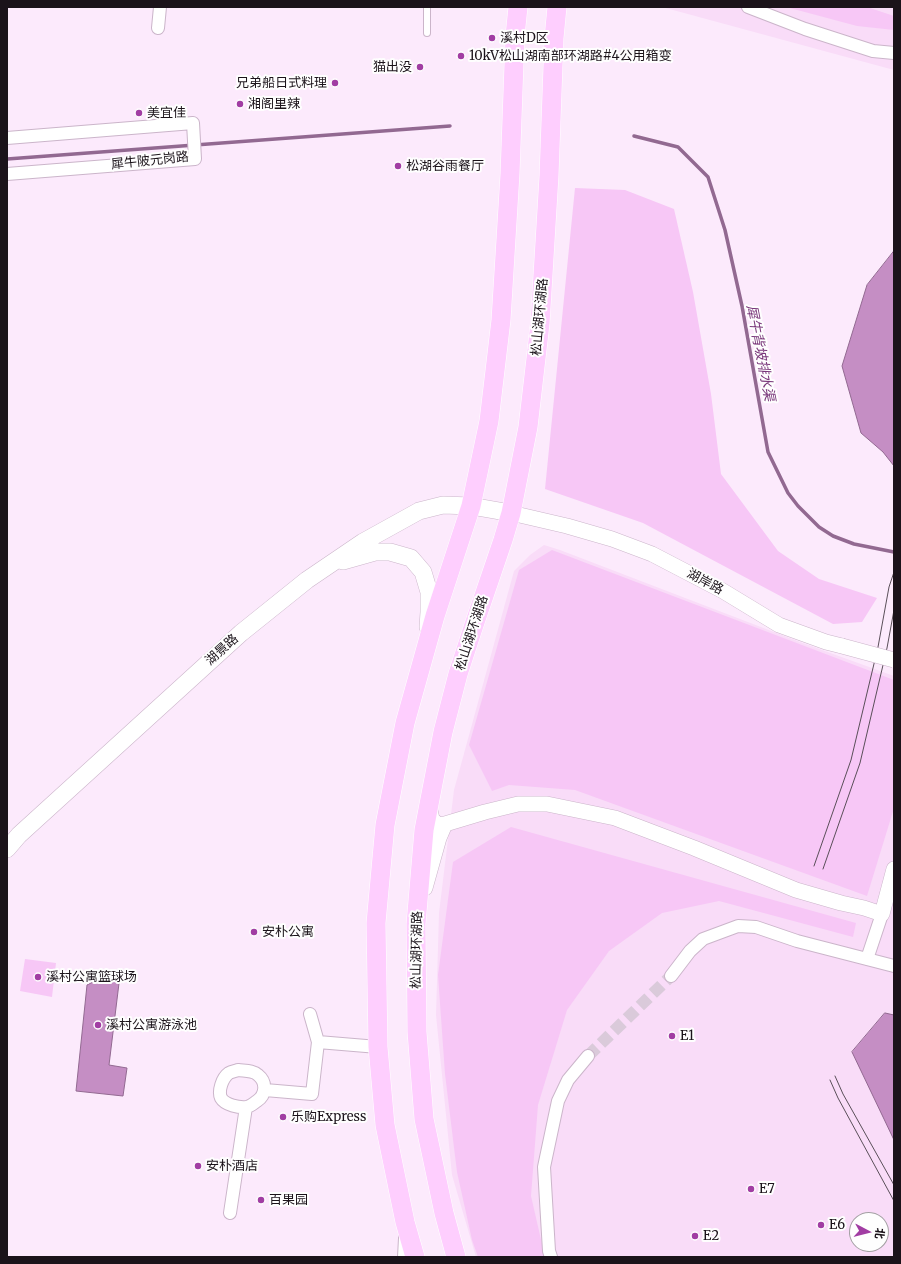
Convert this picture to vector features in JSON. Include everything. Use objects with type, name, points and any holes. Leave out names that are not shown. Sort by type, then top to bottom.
[{"type":"main road","points":[[415,1257],[405,1222],[385,1124],[378,1047],[376,923],[385,825],[404,723],[435,616],[471,506],[489,421],[501,320],[510,174],[515,36],[518,7]]},
{"type":"main road","name":"松山湖环湖路","points":[[456,1257],[444,1213],[424,1119],[417,1032],[416,924],[424,830],[443,732],[458,674],[511,513],[528,427],[540,324],[549,176],[554,38],[557,7]]},
{"type":"main road","name":"湖景路","points":[[7,849],[24,830],[241,633],[307,580],[363,542],[419,511],[443,505],[471,506],[511,513]]},
{"type":"main road","points":[[331,564],[375,552],[390,552],[411,558],[423,572],[428,592],[430,612],[426,649]]},
{"type":"street","points":[[158,28],[160,7]]},
{"type":"street","points":[[748,7],[820,34],[873,51],[894,53]]},
{"type":"street","name":"犀牛陂元岗路","points":[[7,138],[193,124],[195,159],[7,174]]},
{"type":"street","name":"湖岸路","points":[[511,513],[567,526],[612,539],[652,554],[723,591],[780,625],[826,642],[894,660]]},
{"type":"street","points":[[429,806],[432,819],[438,824],[450,823],[518,804],[547,804],[615,818],[694,848],[796,890],[882,914]]},
{"type":"street","points":[[416,924],[439,838],[450,823]]},
{"type":"street","points":[[867,959],[882,914],[894,869]]},
{"type":"street","points":[[671,976],[690,950],[703,939],[738,926],[756,927],[797,941],[894,966]]},
{"type":"street","points":[[265,1090],[312,1094],[318,1042],[310,1014]]},
{"type":"street","points":[[318,1042],[378,1047]]},
{"type":"street","points":[[551,1257],[549,1251],[544,1168],[558,1101],[568,1080],[588,1056]]},
{"type":"street","points":[[238,1070],[252,1072],[258,1075],[264,1081],[265,1090],[263,1097],[246,1107],[227,1104],[222,1099],[220,1093],[225,1077],[238,1070]]},
{"type":"street","points":[[230,1213],[246,1107]]},
{"type":"street","points":[[404,1257],[405,1222]]},
{"type":"lane","points":[[427,7],[427,33]]},
{"type":"shaded area","points":[[662,7],[894,7],[894,70]]},
{"type":"shaded area","points":[[786,7],[867,7],[894,16],[894,30],[857,26]]},
{"type":"shaded area","points":[[575,188],[625,190],[674,209],[693,292],[711,394],[721,474],[778,551],[819,579],[877,598],[862,622],[833,624],[643,523],[545,489]]},
{"type":"shaded area","points":[[894,251],[894,466],[883,452],[861,433],[842,366],[867,285]]},
{"type":"shaded area","points":[[544,545],[894,676],[894,1257],[476,1257],[452,1175],[436,1015],[439,913],[454,790],[514,571],[530,555]]},
{"type":"shaded area","points":[[552,550],[894,680],[894,808],[867,896],[575,790],[509,785],[492,791],[469,745],[519,570]]},
{"type":"shaded area","points":[[511,827],[856,923],[853,937],[719,901],[662,913],[609,951],[567,1010],[538,1105],[531,1196],[545,1257],[478,1257],[472,1240],[457,1172],[445,1074],[438,975],[453,862]]},
{"type":"shaded area","name":"溪村公寓篮球场","points":[[25,959],[56,963],[52,997],[20,991]]},
{"type":"shaded area","name":"溪村公寓游泳池","points":[[120,975],[109,1065],[127,1068],[123,1096],[76,1091],[87,985],[101,978]]},
{"type":"shaded area","points":[[885,1013],[894,1015],[894,1140],[852,1052]]},
{"type":"waterway","points":[[7,159],[450,126]]},
{"type":"waterway","name":"犀牛背坡排水渠","points":[[634,136],[678,147],[708,177],[725,230],[742,306],[768,452],[788,493],[798,506],[819,527],[833,536],[854,544],[894,552]]},
{"type":"tunnel","points":[[588,1056],[671,976]]},
{"type":"tram line","points":[[814,866],[851,760],[878,647],[889,587],[894,572]]},
{"type":"tram line","points":[[823,869],[860,763],[887,648],[894,610]]},
{"type":"tram line","points":[[835,1076],[843,1094],[894,1185]]},
{"type":"tram line","points":[[830,1080],[838,1098],[894,1201]]},
{"type":"place","name":"溪村D区","points":[[492,38]]},
{"type":"place","name":"10kV松山湖南部环湖路#4公用箱变","points":[[461,56]]},
{"type":"place","name":"猫出没","points":[[420,67]]},
{"type":"place","name":"兄弟船日式料理","points":[[335,83]]},
{"type":"place","name":"湘阁里辣","points":[[240,104]]},
{"type":"place","name":"美宜佳","points":[[139,113]]},
{"type":"place","name":"松湖谷雨餐厅","points":[[398,166]]},
{"type":"place","name":"安朴公寓","points":[[254,932]]},
{"type":"place","name":"溪村公寓篮球场","points":[[38,977]]},
{"type":"place","name":"溪村公寓游泳池","points":[[98,1025]]},
{"type":"place","name":"E1","points":[[672,1036]]},
{"type":"place","name":"乐购Express","points":[[283,1117]]},
{"type":"place","name":"安朴酒店","points":[[198,1166]]},
{"type":"place","name":"E7","points":[[751,1189]]},
{"type":"place","name":"百果园","points":[[261,1200]]},
{"type":"place","name":"E6","points":[[821,1225]]},
{"type":"place","name":"E2","points":[[695,1236]]}]
